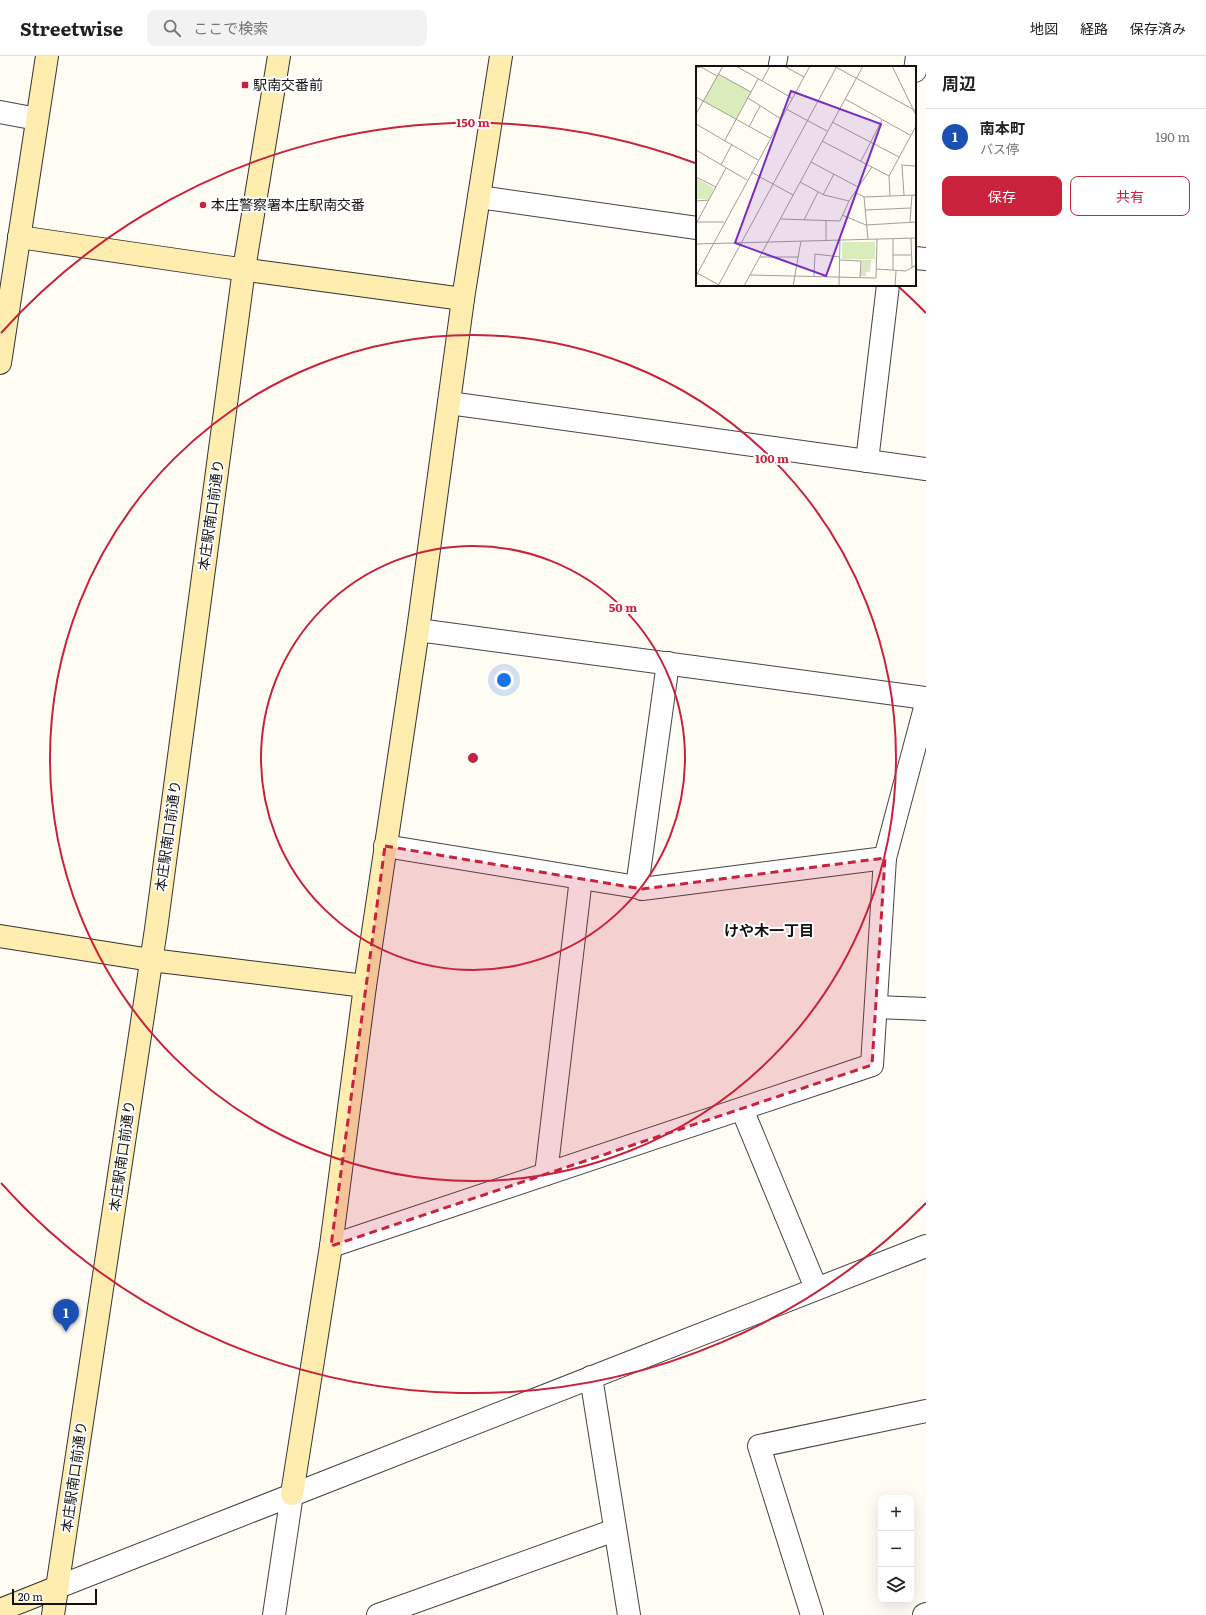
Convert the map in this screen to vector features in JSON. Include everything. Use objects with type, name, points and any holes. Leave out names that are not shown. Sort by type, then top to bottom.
[{"type":"street","points":[[0,363],[2,339],[20,237],[47,56]]},
{"type":"street","name":"本庄駅南口前通り","points":[[53,1615],[151,960],[244,270],[279,56]]},
{"type":"street","points":[[274,1615],[331,1246],[365,986],[418,630],[463,299],[501,56]]},
{"type":"street","points":[[916,66],[917,56]]},
{"type":"street","points":[[0,112],[37,119]]},
{"type":"street","points":[[479,197],[696,228]]},
{"type":"street","points":[[20,237],[244,270],[463,299]]},
{"type":"street","points":[[916,258],[926,259]]},
{"type":"street","points":[[867,461],[888,286]]},
{"type":"street","points":[[449,403],[926,469]]},
{"type":"street","points":[[418,630],[926,698]]},
{"type":"street","points":[[637,887],[668,663]]},
{"type":"street","points":[[331,1246],[872,1065],[885,858],[920,754],[926,704]]},
{"type":"street","points":[[385,846],[642,889],[885,858]]},
{"type":"street","points":[[546,1174],[581,878]]},
{"type":"street","points":[[0,936],[151,960],[365,986]]},
{"type":"street","points":[[876,1007],[926,1009]]},
{"type":"street","points":[[742,1109],[816,1288]]},
{"type":"street","points":[[0,1610],[926,1246]]},
{"type":"street","points":[[591,1377],[629,1615]]},
{"type":"street","points":[[812,1615],[759,1446],[926,1411]]},
{"type":"street","points":[[378,1615],[616,1530]]},
{"type":"lane","points":[[777,66],[779,56]]},
{"type":"highlighted area","points":[[385,846],[642,889],[885,858],[872,1065],[331,1246]]},
{"type":"place","name":"駅南交番前","points":[[245,85]]},
{"type":"place","name":"本庄警察署本庄駅南交番","points":[[203,205]]},
{"type":"place","name":"南本町","points":[[66,1332]]},
{"type":"district","name":"けや木一丁目","points":[[769,931]]}]
